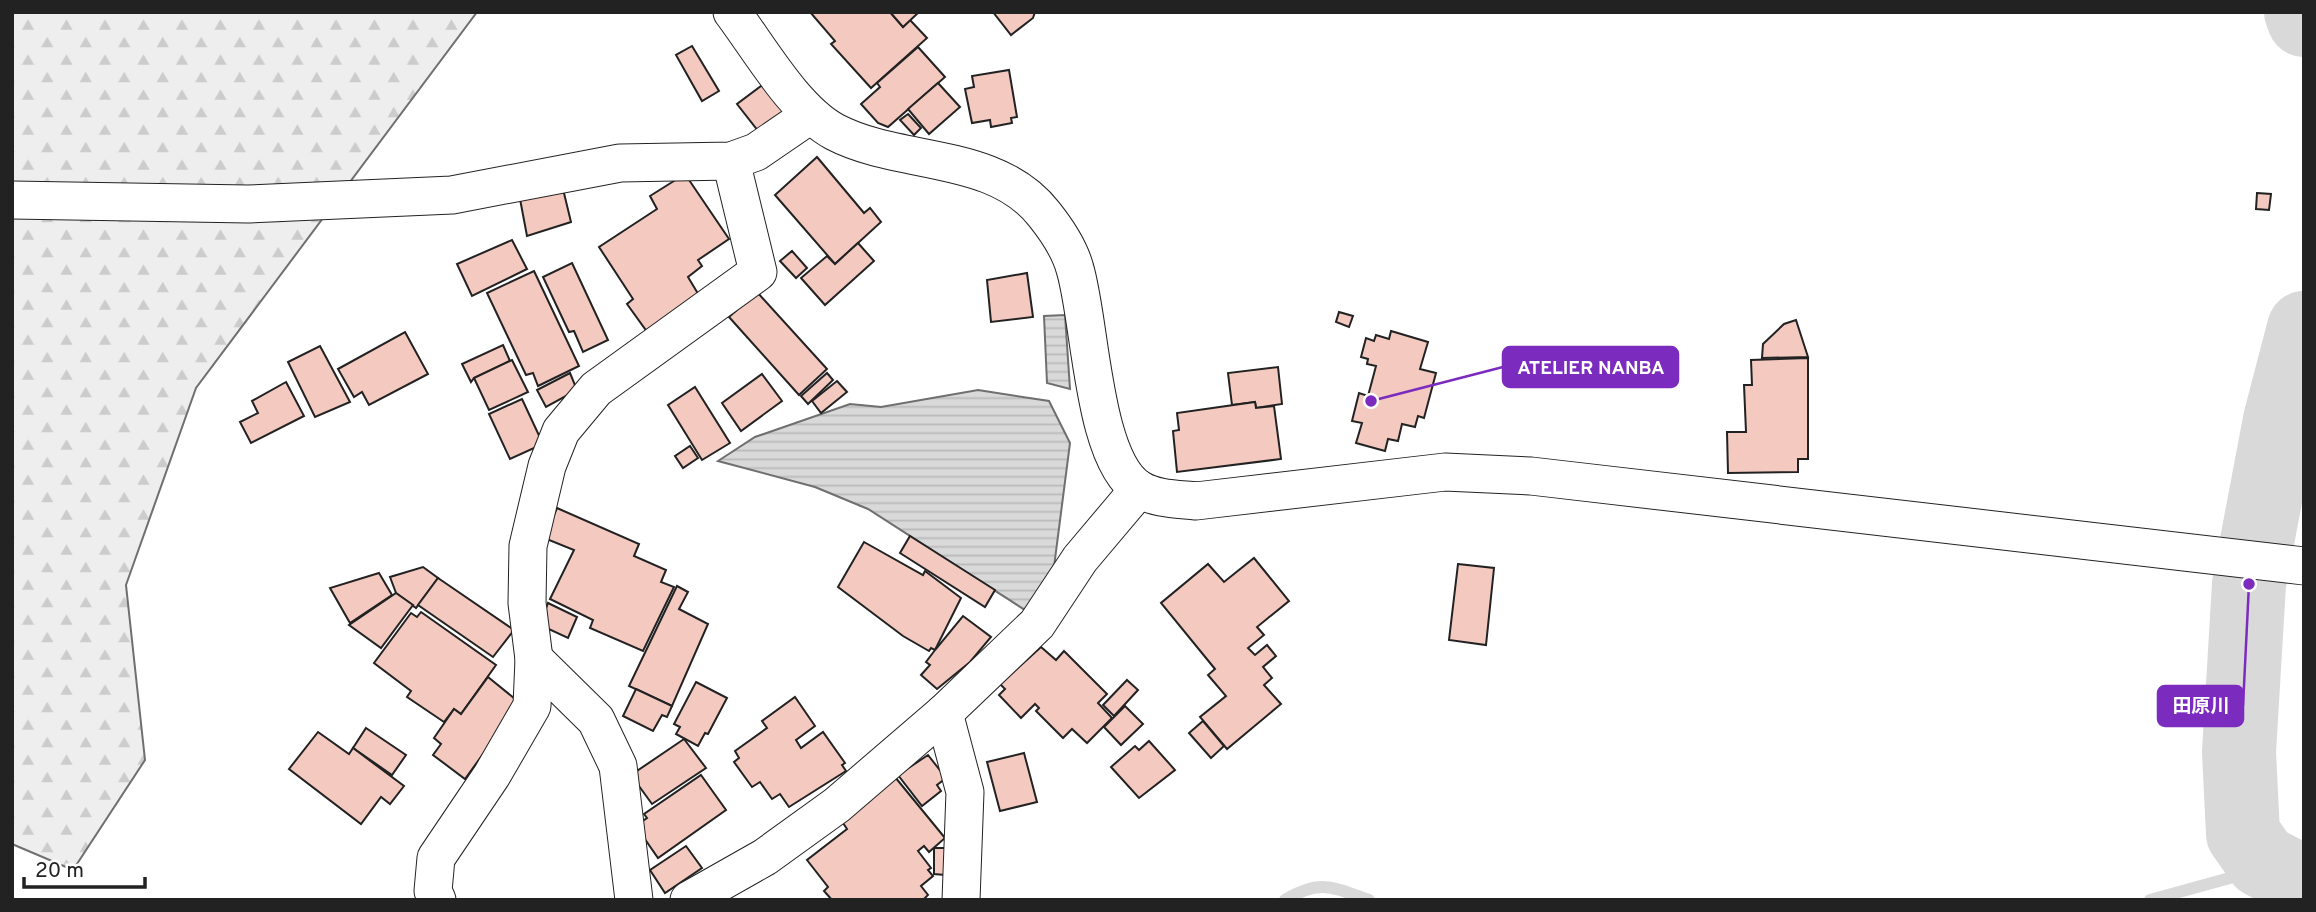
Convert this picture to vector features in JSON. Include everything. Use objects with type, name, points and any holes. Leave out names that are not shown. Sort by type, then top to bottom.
[{"type":"street","points":[[732,12],[810,115],[835,132],[870,146],[982,172],[1018,188],[1043,212],[1075,268],[1101,418],[1120,468],[1139,489],[1158,496],[1196,501],[1445,472],[1531,475],[2289,564]]},
{"type":"street","points":[[12,200],[248,204],[452,195],[620,163],[731,161],[756,152],[810,115]]},
{"type":"street","points":[[437,900],[433,891],[436,858],[492,775],[532,706],[534,659],[527,603],[528,546],[547,466],[561,431],[596,388],[758,272],[731,161]]},
{"type":"street","points":[[689,900],[765,857],[837,805],[944,713],[1037,624],[1080,559],[1139,489]]},
{"type":"street","points":[[534,659],[596,720],[618,766],[634,900]]},
{"type":"street","points":[[944,713],[965,792],[961,900]]},
{"type":"green space","points":[[12,12],[477,12],[196,388],[126,585],[145,760],[73,870],[12,844]]},
{"type":"shaded area","points":[[1065,315],[1070,389],[1047,383],[1044,316]]},
{"type":"shaded area","points":[[978,390],[1049,401],[1070,443],[1054,567],[1028,612],[868,509],[815,487],[718,461],[755,437],[850,404],[881,407]]},
{"type":"building","points":[[810,12],[890,12],[903,27],[910,20],[927,38],[871,88],[831,44],[835,41]]},
{"type":"building","points":[[890,12],[919,12],[903,27]]},
{"type":"building","points":[[993,12],[1035,12],[1033,18],[1011,35]]},
{"type":"building","points":[[692,46],[719,91],[702,101],[676,55]]},
{"type":"building","points":[[918,47],[945,77],[888,127],[878,123],[861,104],[880,87],[877,83]]},
{"type":"building","points":[[1009,70],[1017,117],[1011,118],[1012,123],[991,127],[990,120],[972,123],[965,89],[974,87],[972,76]]},
{"type":"building","points":[[765,83],[786,112],[759,132],[737,104]]},
{"type":"building","points":[[938,83],[960,107],[929,134],[908,109]]},
{"type":"building","points":[[908,114],[921,128],[914,135],[900,120]]},
{"type":"building","points":[[817,157],[864,213],[870,208],[881,222],[835,264],[775,195]]},
{"type":"building","points":[[685,174],[729,239],[698,260],[702,266],[688,277],[700,297],[648,333],[627,304],[633,299],[599,247],[657,209],[650,196]]},
{"type":"building","points":[[563,189],[571,222],[527,236],[520,199]]},
{"type":"building","points":[[2257,193],[2271,194],[2269,210],[2256,209]]},
{"type":"building","points":[[512,240],[527,269],[472,296],[457,264]]},
{"type":"building","points":[[858,243],[874,261],[825,305],[801,278],[827,256],[835,264]]},
{"type":"building","points":[[792,251],[807,268],[796,278],[780,261]]},
{"type":"building","points":[[572,263],[608,340],[583,352],[574,331],[569,332],[543,277]]},
{"type":"building","points":[[534,271],[579,366],[538,386],[533,373],[526,375],[487,293]]},
{"type":"building","points":[[1027,273],[1033,317],[991,322],[987,280]]},
{"type":"building","points":[[757,292],[827,369],[799,395],[729,317]]},
{"type":"building","points":[[1339,312],[1353,316],[1349,327],[1336,322]]},
{"type":"building","points":[[1796,320],[1808,357],[1762,358],[1763,344],[1784,324]]},
{"type":"building","points":[[1391,331],[1428,342],[1420,369],[1436,373],[1424,418],[1418,416],[1415,427],[1402,424],[1398,441],[1388,439],[1385,451],[1356,443],[1362,423],[1352,421],[1359,393],[1368,396],[1376,366],[1367,364],[1368,359],[1361,357],[1366,338],[1374,341],[1376,335],[1389,339]]},
{"type":"building","points":[[405,332],[428,374],[369,405],[362,392],[354,397],[338,369]]},
{"type":"building","points":[[503,345],[510,361],[471,382],[462,364]]},
{"type":"building","points":[[320,346],[350,402],[315,417],[288,362]]},
{"type":"building","points":[[1808,358],[1808,459],[1798,459],[1798,472],[1728,473],[1727,432],[1746,432],[1744,385],[1752,385],[1751,360]]},
{"type":"building","points":[[512,360],[528,392],[489,410],[474,378]]},
{"type":"building","points":[[1278,367],[1282,404],[1256,408],[1255,402],[1232,405],[1228,373]]},
{"type":"building","points":[[570,373],[577,390],[546,407],[537,390]]},
{"type":"building","points":[[827,373],[833,380],[808,404],[801,396]]},
{"type":"building","points":[[762,374],[782,401],[741,431],[722,403]]},
{"type":"building","points":[[837,381],[847,392],[821,413],[812,401]]},
{"type":"building","points":[[286,382],[304,416],[251,443],[240,422],[258,413],[252,401]]},
{"type":"building","points":[[695,387],[730,443],[702,460],[668,405]]},
{"type":"building","points":[[522,399],[543,444],[510,459],[489,414]]},
{"type":"building","points":[[1255,402],[1256,408],[1274,406],[1281,459],[1177,472],[1173,431],[1179,430],[1177,413]]},
{"type":"building","points":[[690,446],[698,458],[683,468],[675,456]]},
{"type":"building","points":[[557,508],[639,544],[634,556],[666,570],[661,582],[674,587],[643,651],[590,628],[593,620],[550,599],[574,550],[544,538]]},
{"type":"building","points":[[910,536],[995,590],[985,607],[900,553]]},
{"type":"building","points":[[864,542],[923,575],[925,571],[961,598],[935,650],[931,648],[929,651],[903,636],[838,587]]},
{"type":"building","points":[[1254,558],[1289,601],[1257,627],[1264,635],[1248,648],[1255,655],[1267,645],[1276,656],[1263,667],[1272,678],[1264,685],[1281,704],[1227,749],[1200,717],[1226,696],[1208,675],[1215,669],[1161,603],[1208,564],[1224,582]]},
{"type":"building","points":[[1458,564],[1494,568],[1486,645],[1449,640]]},
{"type":"building","points":[[423,567],[438,578],[416,608],[396,593],[390,577]]},
{"type":"building","points":[[379,573],[392,595],[350,623],[330,588]]},
{"type":"building","points":[[438,578],[514,630],[493,657],[418,605]]},
{"type":"building","points":[[677,586],[688,592],[679,609],[708,624],[672,706],[629,686]]},
{"type":"building","points":[[396,593],[413,605],[381,648],[349,625]]},
{"type":"building","points":[[548,603],[577,617],[568,638],[540,625]]},
{"type":"building","points":[[421,612],[496,665],[461,714],[454,709],[444,722],[407,697],[411,691],[374,663],[411,613],[417,617]]},
{"type":"building","points":[[963,616],[991,637],[970,662],[937,689],[921,675],[930,665],[926,662]]},
{"type":"building","points":[[1041,647],[1056,660],[1064,651],[1107,694],[1098,703],[1112,718],[1087,743],[1072,729],[1063,738],[1036,711],[1039,708],[1035,704],[1021,718],[999,695],[1005,689],[1000,684]]},
{"type":"building","points":[[488,677],[520,703],[465,779],[433,755],[441,744],[434,738],[454,709],[461,714]]},
{"type":"building","points":[[1127,680],[1138,690],[1114,716],[1103,705]]},
{"type":"building","points":[[696,682],[727,698],[708,734],[705,733],[698,746],[676,734],[680,727],[674,724]]},
{"type":"building","points":[[636,689],[672,706],[667,717],[662,715],[653,731],[623,716]]},
{"type":"building","points":[[795,697],[815,726],[796,740],[801,748],[823,732],[845,763],[842,765],[846,771],[789,807],[780,794],[772,799],[760,782],[752,787],[734,762],[739,758],[735,751],[767,728],[762,721]]},
{"type":"building","points":[[1125,706],[1143,724],[1121,745],[1104,727]]},
{"type":"building","points":[[1203,721],[1224,746],[1211,758],[1189,733]]},
{"type":"building","points":[[366,728],[406,755],[392,775],[353,748]]},
{"type":"building","points":[[318,732],[349,754],[353,748],[404,786],[390,804],[381,797],[361,824],[289,769]]},
{"type":"building","points":[[684,739],[706,768],[652,804],[631,775]]},
{"type":"building","points":[[1149,741],[1175,770],[1139,798],[1111,767],[1135,746],[1139,750]]},
{"type":"building","points":[[1024,753],[1037,802],[1000,811],[987,762]]},
{"type":"building","points":[[928,755],[946,778],[937,785],[941,791],[922,806],[898,775]]},
{"type":"building","points":[[701,775],[726,810],[658,858],[640,832],[640,823],[647,818],[644,814]]},
{"type":"building","points":[[895,777],[945,838],[929,852],[924,846],[918,851],[931,868],[928,870],[933,876],[921,886],[928,895],[923,900],[832,900],[824,891],[828,887],[807,860],[847,829],[841,820]]},
{"type":"building","points":[[686,846],[702,868],[665,893],[650,870]]},
{"type":"building","points":[[934,848],[946,848],[945,875],[934,874]]},
{"type":"waterway","points":[[2301,12],[2304,20]]},
{"type":"waterway","points":[[2304,328],[2280,420],[2249,584],[2239,752],[2243,834],[2262,861],[2304,883]]},
{"type":"waterway","points":[[2150,900],[2237,876],[2262,861]]},
{"type":"waterway","points":[[1285,900],[1317,887],[1335,889],[1369,900]]},
{"type":"place","name":"ATELIER NANBA","points":[[1371,401]]},
{"type":"place","name":"田原川","points":[[2249,584]]}]
